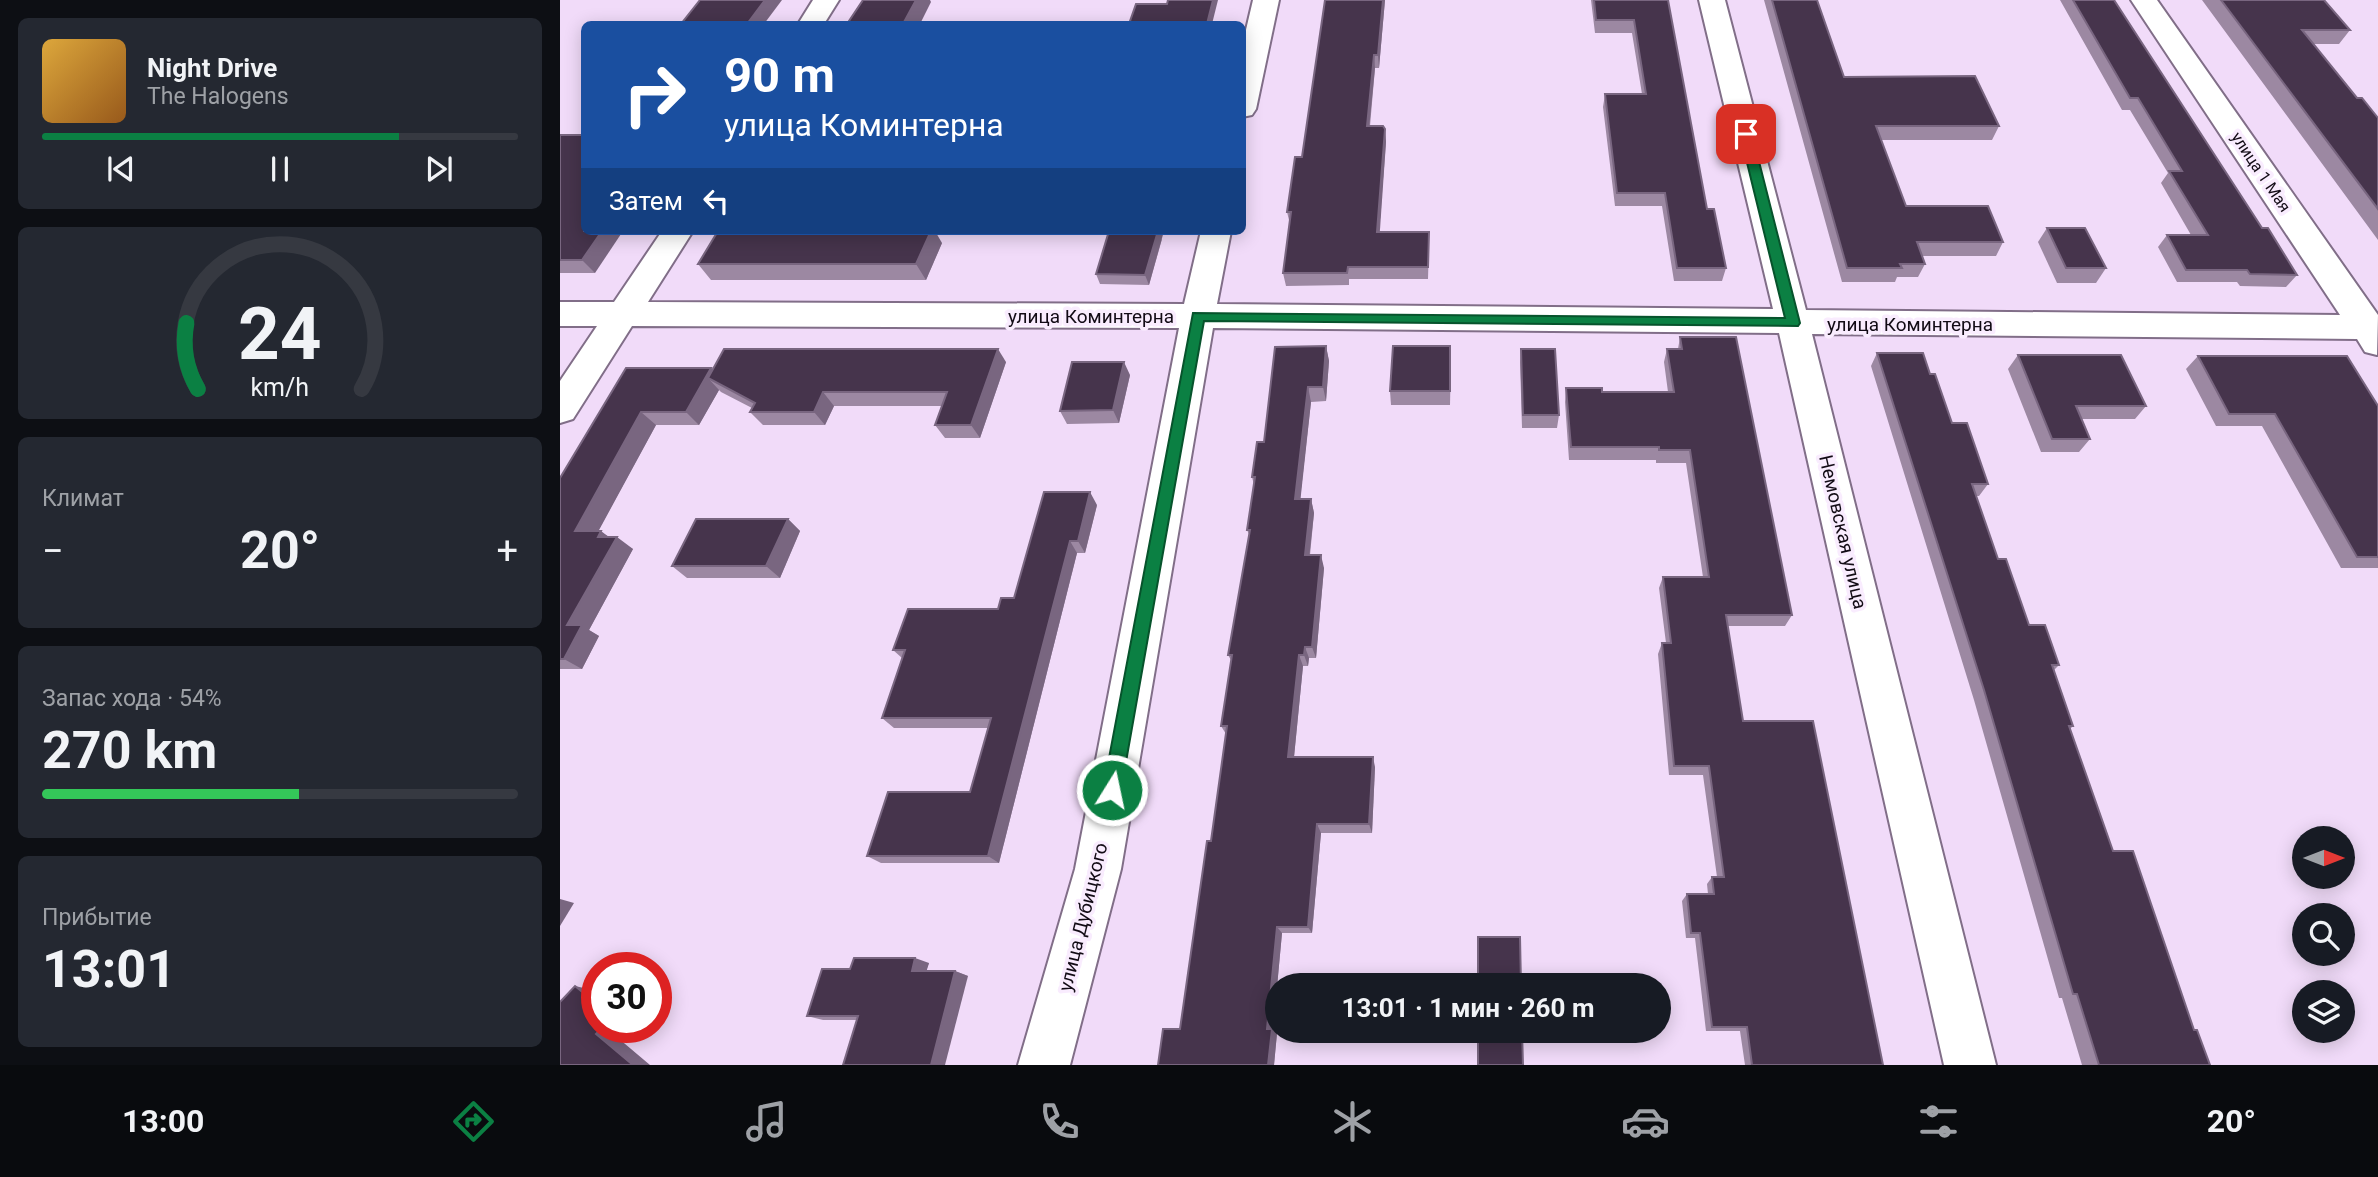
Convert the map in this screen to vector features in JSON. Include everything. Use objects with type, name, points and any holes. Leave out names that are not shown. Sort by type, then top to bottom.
[{"type":"street","points":[[813,21],[827,0]]},
{"type":"street","points":[[1246,91],[1266,0]]},
{"type":"street","name":"Немовская улица","points":[[1712,0],[1793,323],[1970,1065]]},
{"type":"street","name":"улица 1 Мая","points":[[2144,0],[2374,332]]},
{"type":"street","points":[[560,408],[675,235]]},
{"type":"street","name":"улица Дубицкого","points":[[1044,1065],[1098,869],[1198,316],[1215,235]]},
{"type":"street","name":"улица Коминтерна","points":[[560,314],[1198,316],[2374,332]]},
{"type":"building","points":[[700,0],[765,0],[749,21],[683,21]]},
{"type":"building","points":[[863,0],[916,0],[905,21],[849,21]]},
{"type":"building","points":[[1168,0],[1213,0],[1208,21],[1130,21],[1136,4],[1167,4]]},
{"type":"building","points":[[1325,0],[1383,0],[1367,126],[1383,126],[1385,129],[1377,232],[1429,232],[1428,267],[1348,267],[1347,273],[1283,273],[1291,212],[1287,212],[1295,157],[1302,157]]},
{"type":"building","points":[[1594,0],[1668,0],[1707,209],[1714,209],[1726,268],[1677,268],[1665,193],[1617,193],[1605,94],[1646,94],[1634,20],[1596,20]]},
{"type":"building","points":[[1772,0],[1817,0],[1844,77],[1975,76],[1999,126],[1876,126],[1906,206],[1988,206],[2003,242],[1917,242],[1925,264],[1900,264],[1902,268],[1847,268]]},
{"type":"building","points":[[2073,0],[2114,0],[2262,228],[2268,228],[2297,275],[2250,274],[2247,270],[2186,270],[2167,235],[2208,235],[2169,171],[2182,171],[2138,98],[2130,98]]},
{"type":"building","points":[[2221,0],[2324,0],[2350,30],[2302,30],[2357,98],[2362,98],[2378,118],[2378,209]]},
{"type":"building","points":[[560,135],[581,135],[581,235],[599,235],[582,260],[560,260]]},
{"type":"building","points":[[2047,228],[2085,228],[2106,268],[2066,268]]},
{"type":"building","points":[[716,235],[929,235],[916,264],[698,264]]},
{"type":"building","points":[[1108,235],[1157,235],[1145,275],[1096,274]]},
{"type":"building","points":[[1680,337],[1736,337],[1792,615],[1726,615],[1743,721],[1813,721],[1883,1065],[1752,1065],[1747,1027],[1712,1027],[1700,933],[1691,933],[1687,894],[1714,894],[1712,877],[1724,877],[1709,766],[1674,766],[1662,643],[1671,643],[1663,577],[1709,577],[1690,450],[1659,450],[1659,447],[1571,447],[1566,388],[1602,388],[1602,392],[1674,392],[1667,349],[1682,349]]},
{"type":"building","points":[[1326,346],[1323,387],[1308,387],[1295,499],[1311,499],[1305,555],[1321,555],[1312,647],[1305,647],[1304,655],[1299,655],[1288,757],[1373,757],[1369,824],[1317,824],[1308,927],[1277,927],[1272,973],[1265,973],[1265,1043],[1270,1043],[1268,1065],[1158,1065],[1163,1029],[1180,1029],[1207,841],[1211,841],[1227,726],[1221,726],[1232,655],[1228,655],[1250,530],[1247,530],[1257,442],[1264,442],[1275,347]]},
{"type":"building","points":[[1393,346],[1450,346],[1450,391],[1390,391]]},
{"type":"building","points":[[724,349],[998,349],[971,425],[935,425],[947,392],[823,392],[814,412],[750,412],[755,403],[708,378]]},
{"type":"building","points":[[1521,349],[1555,349],[1559,415],[1523,415]]},
{"type":"building","points":[[1877,353],[1923,353],[1930,374],[1935,374],[1952,423],[1967,423],[1988,484],[1972,484],[1998,559],[2006,559],[2029,625],[2045,625],[2059,665],[2052,665],[2073,726],[2069,726],[2113,851],[2133,851],[2194,1030],[2197,1030],[2210,1065],[2099,1065],[2077,994],[2073,994],[1984,690]]},
{"type":"building","points":[[2018,355],[2121,355],[2146,406],[2076,406],[2090,439],[2052,439]]},
{"type":"building","points":[[2198,356],[2347,356],[2378,406],[2378,557],[2357,557],[2275,414],[2229,414]]},
{"type":"building","points":[[1072,362],[1124,362],[1113,410],[1060,411]]},
{"type":"building","points":[[626,368],[711,368],[686,412],[641,412],[575,531],[601,531],[598,537],[617,537],[567,625],[582,625],[564,659],[560,659],[560,478]]},
{"type":"building","points":[[1044,492],[1090,492],[1078,541],[1070,541],[988,856],[867,856],[888,792],[970,792],[991,718],[882,718],[905,650],[893,650],[908,609],[998,609],[1001,598],[1014,598]]},
{"type":"building","points":[[696,519],[788,519],[766,566],[672,566]]},
{"type":"building","points":[[1478,937],[1520,937],[1521,973],[1478,973]]},
{"type":"building","points":[[854,958],[915,958],[912,971],[955,971],[931,1065],[843,1065],[858,1016],[807,1016],[822,969],[850,969]]},
{"type":"building","points":[[575,986],[581,991],[581,1043],[607,1043],[633,1065],[560,1065],[560,1002]]},
{"type":"building","points":[[1478,1043],[1522,1043],[1523,1065],[1478,1065]]},
{"type":"route","points":[[1112,790],[1198,316],[1793,323],[1746,134]]}]
